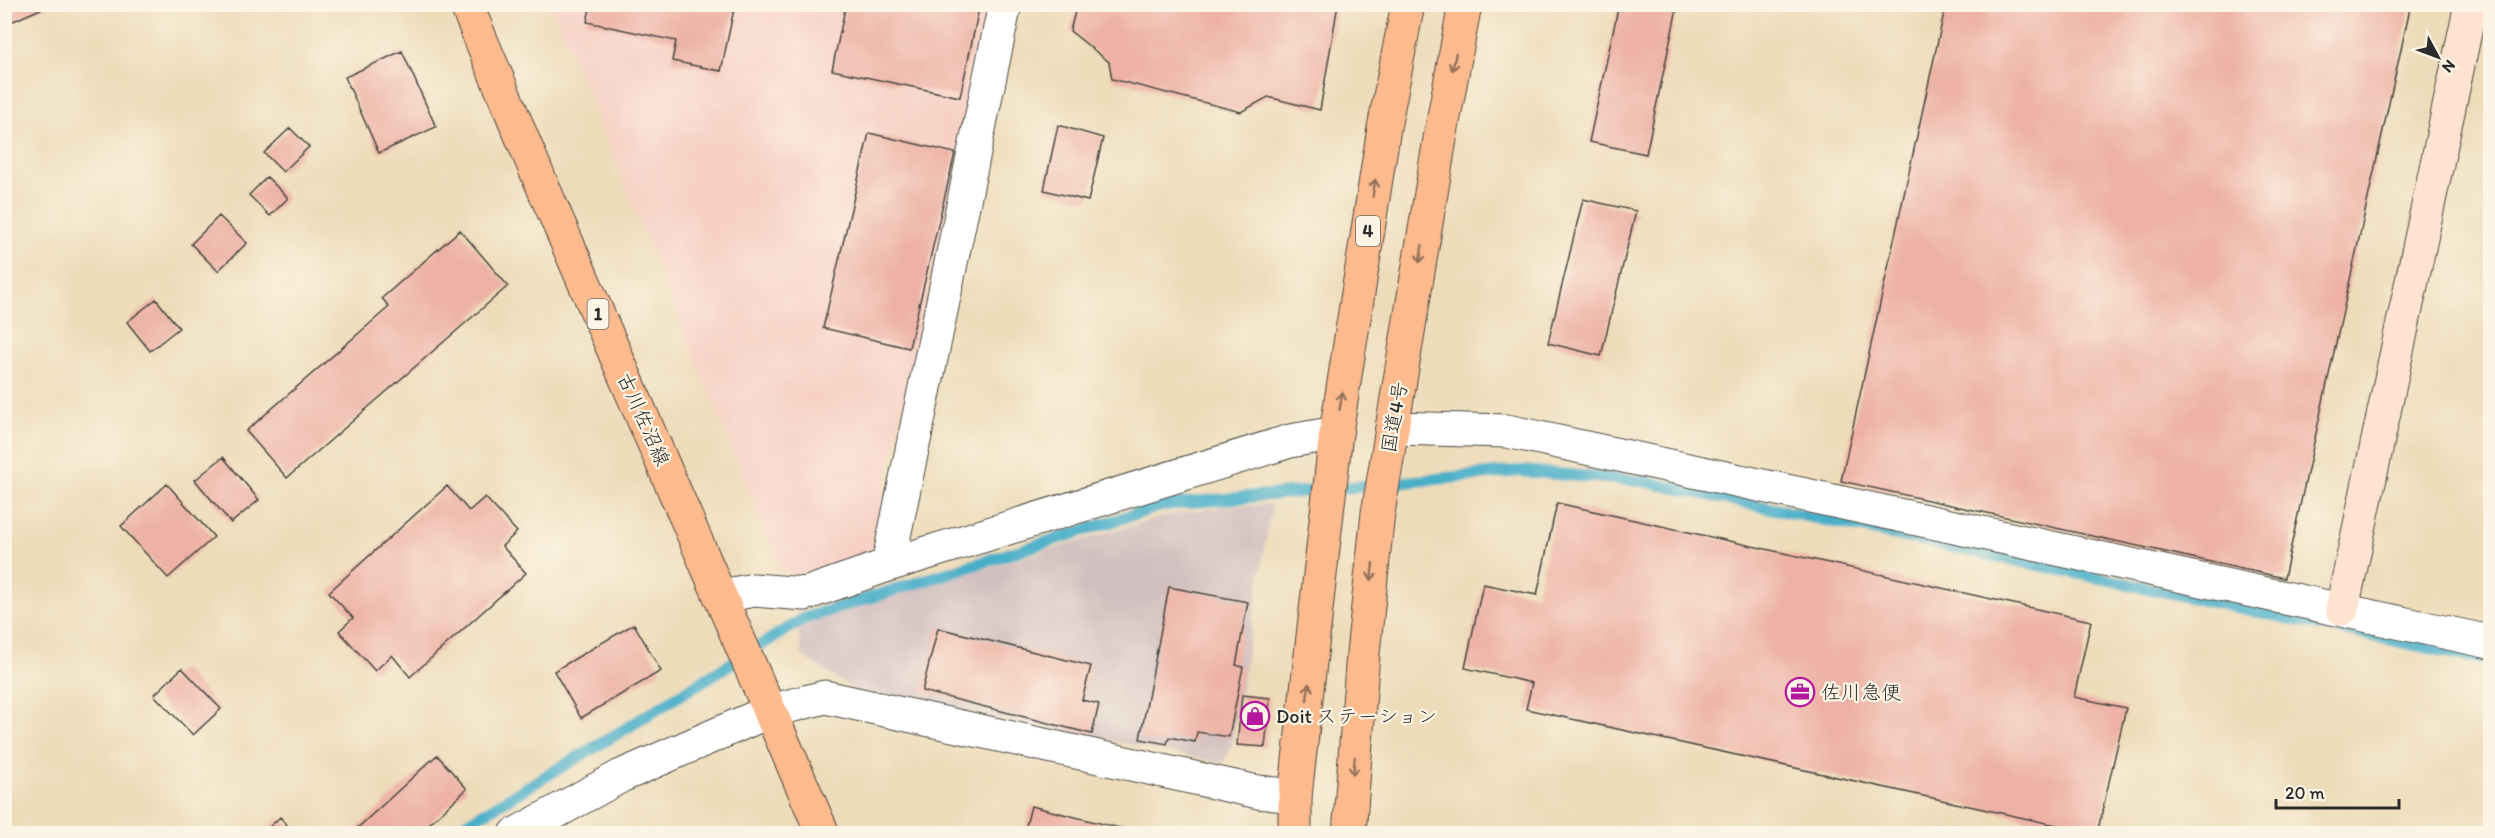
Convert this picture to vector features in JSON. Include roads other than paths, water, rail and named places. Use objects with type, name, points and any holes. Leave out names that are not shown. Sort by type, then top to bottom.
[{"type":"main road","name":"古川佐沼線","points":[[466,4],[823,834]]},
{"type":"main road","name":"4","points":[[1295,834],[1295,796],[1335,446],[1384,128],[1408,4]]},
{"type":"main road","name":"国道4号","points":[[1349,834],[1363,653],[1378,513],[1441,133],[1465,4]]},
{"type":"street","points":[[888,564],[1005,4]]},
{"type":"street","points":[[2342,609],[2470,4]]},
{"type":"street","points":[[1389,442],[1507,431],[2490,642]]},
{"type":"street","points":[[727,610],[754,590],[805,594],[888,564],[1290,441],[1335,446]]},
{"type":"street","points":[[516,834],[621,776],[770,711],[825,697],[1258,792],[1295,796]]},
{"type":"waterway","points":[[454,834],[462,826],[805,618],[1164,505],[1520,471],[1642,481],[2490,661]]},
{"type":"place","name":"佐川急便","points":[[1800,692]]},
{"type":"place","name":"Doit ステーション","points":[[1255,716]]}]
